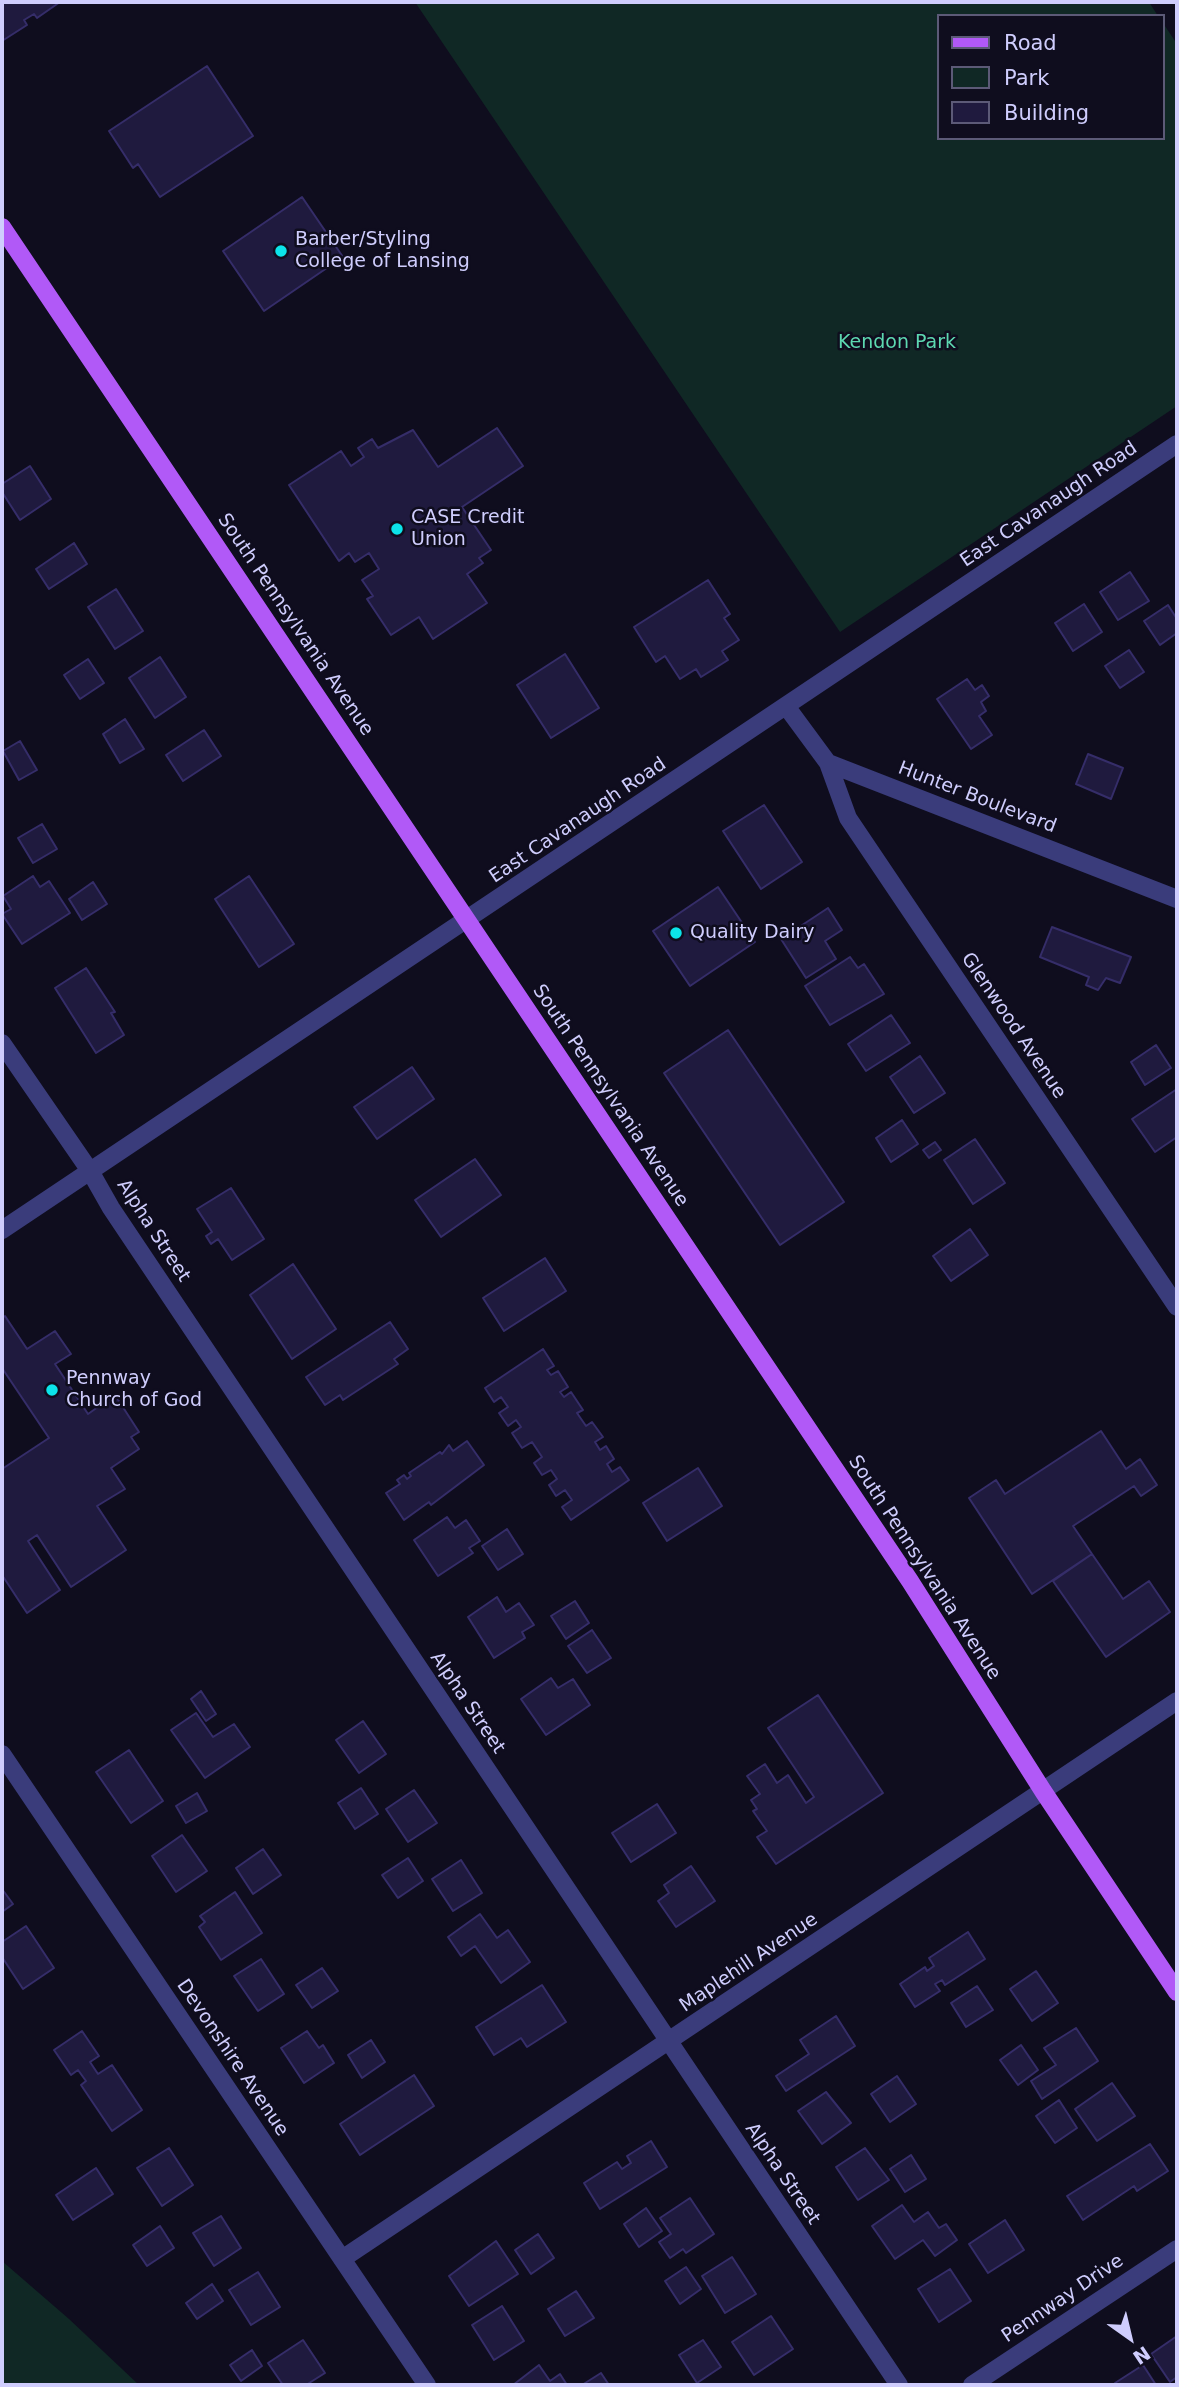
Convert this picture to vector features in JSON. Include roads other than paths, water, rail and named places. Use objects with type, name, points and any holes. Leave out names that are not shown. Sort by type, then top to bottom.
[{"type":"main road","name":"South Pennsylvania Avenue","points":[[2,227],[910,1581],[1042,1791],[1177,1992]]},
{"type":"street","name":"East Cavanaugh Road","points":[[2,1230],[1177,444]]},
{"type":"street","points":[[786,706],[828,763]]},
{"type":"street","name":"Hunter Boulevard","points":[[828,763],[1175,893]]},
{"type":"street","name":"Glenwood Avenue","points":[[828,763],[848,818],[1177,1307]]},
{"type":"street","name":"Alpha Street","points":[[2,1043],[899,2385]]},
{"type":"street","name":"Maplehill Avenue","points":[[342,2259],[1177,1701]]},
{"type":"street","name":"Devonshire Avenue","points":[[2,1754],[427,2385]]},
{"type":"street","name":"Pennway Drive","points":[[972,2385],[1177,2249]]},
{"type":"place","name":"Barber/Styling College of Lansing","points":[[281,251]]},
{"type":"place","name":"CASE Credit Union","points":[[397,529]]},
{"type":"place","name":"Quality Dairy","points":[[676,933]]},
{"type":"place","name":"Pennway Church of God","points":[[52,1390]]},
{"type":"park label","name":"Kendon Park","points":[[897,343]]}]
